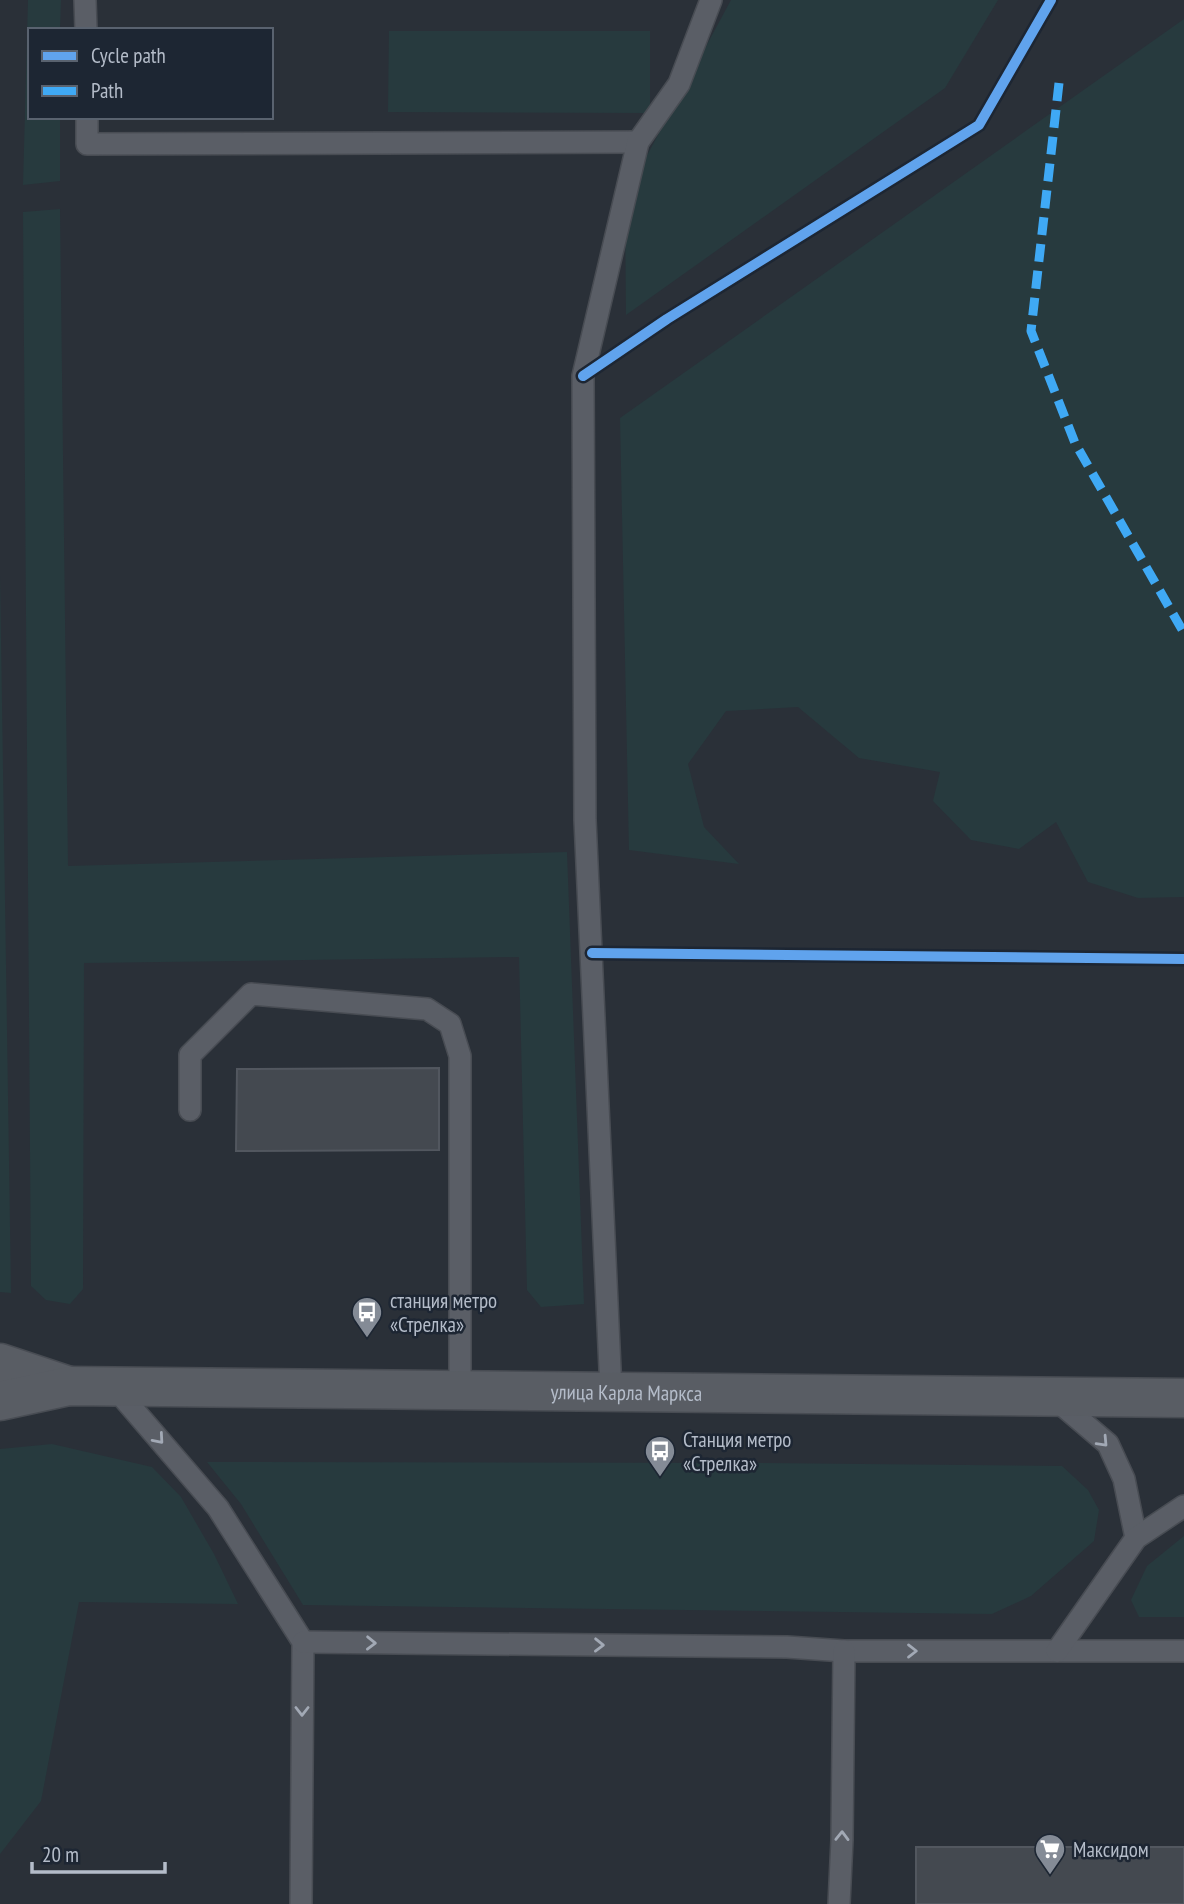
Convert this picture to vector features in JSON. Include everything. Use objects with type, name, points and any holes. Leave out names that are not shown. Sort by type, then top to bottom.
[{"type":"main road","points":[[0,1363],[69,1386]]},
{"type":"main road","name":"улица Карла Маркса","points":[[69,1386],[1052,1397],[1176,1392]]},
{"type":"main road","points":[[0,1401],[69,1386]]},
{"type":"lane","points":[[86,0],[86,28]]},
{"type":"lane","points":[[611,1391],[585,820],[583,376],[638,142],[679,84],[711,0]]},
{"type":"lane","points":[[87,119],[87,144],[638,142]]},
{"type":"lane","points":[[190,1110],[190,1055],[251,994],[427,1009],[450,1024],[460,1056],[460,1390]]},
{"type":"lane","points":[[114,1387],[218,1508],[303,1642],[301,1904]]},
{"type":"lane","points":[[1052,1397],[1108,1444],[1124,1479],[1136,1538]]},
{"type":"lane","points":[[1056,1651],[1136,1538],[1184,1506]]},
{"type":"lane","points":[[303,1642],[787,1647],[844,1650],[1184,1651]]},
{"type":"lane","points":[[839,1904],[844,1650]]},
{"type":"green space","points":[[28,0],[61,0],[60,28],[28,28],[28,119],[60,119],[60,181],[23,185]]},
{"type":"green space","points":[[731,0],[998,0],[945,88],[626,315],[625,196]]},
{"type":"green space","points":[[1184,19],[1184,897],[1138,898],[1088,882],[1056,822],[1019,849],[971,840],[933,801],[940,772],[859,758],[798,707],[726,711],[688,764],[704,827],[739,864],[629,850],[620,418]]},
{"type":"green space","points":[[389,31],[650,31],[650,113],[388,112]]},
{"type":"green space","points":[[60,209],[68,866],[567,852],[584,1304],[541,1307],[527,1290],[519,957],[84,963],[83,1289],[70,1304],[46,1300],[31,1286],[23,212]]},
{"type":"green space","points":[[0,574],[11,1293],[0,1292]]},
{"type":"green space","points":[[52,1444],[152,1467],[181,1497],[214,1554],[238,1604],[79,1602],[41,1801],[0,1854],[0,1449]]},
{"type":"green space","points":[[207,1462],[1062,1466],[1088,1490],[1099,1510],[1094,1541],[1031,1596],[992,1614],[303,1605],[241,1504]]},
{"type":"green space","points":[[1184,1536],[1184,1617],[1139,1617],[1131,1600],[1147,1566]]},
{"type":"building","points":[[439,1068],[439,1150],[236,1151],[237,1069]]},
{"type":"building","name":"Максидом","points":[[916,1847],[1184,1847],[1184,1904],[916,1904]]},
{"type":"marked path","points":[[1059,83],[1031,331],[1075,443],[1184,633]]},
{"type":"cycle path","points":[[583,376],[667,319],[979,125],[1051,0]]},
{"type":"cycle path","points":[[592,953],[1184,959]]},
{"type":"place","name":"станция метро «Стрелка»","points":[[367,1339]]},
{"type":"place","name":"Станция метро «Стрелка»","points":[[660,1478]]},
{"type":"place","name":"Максидом","points":[[1050,1876]]}]
